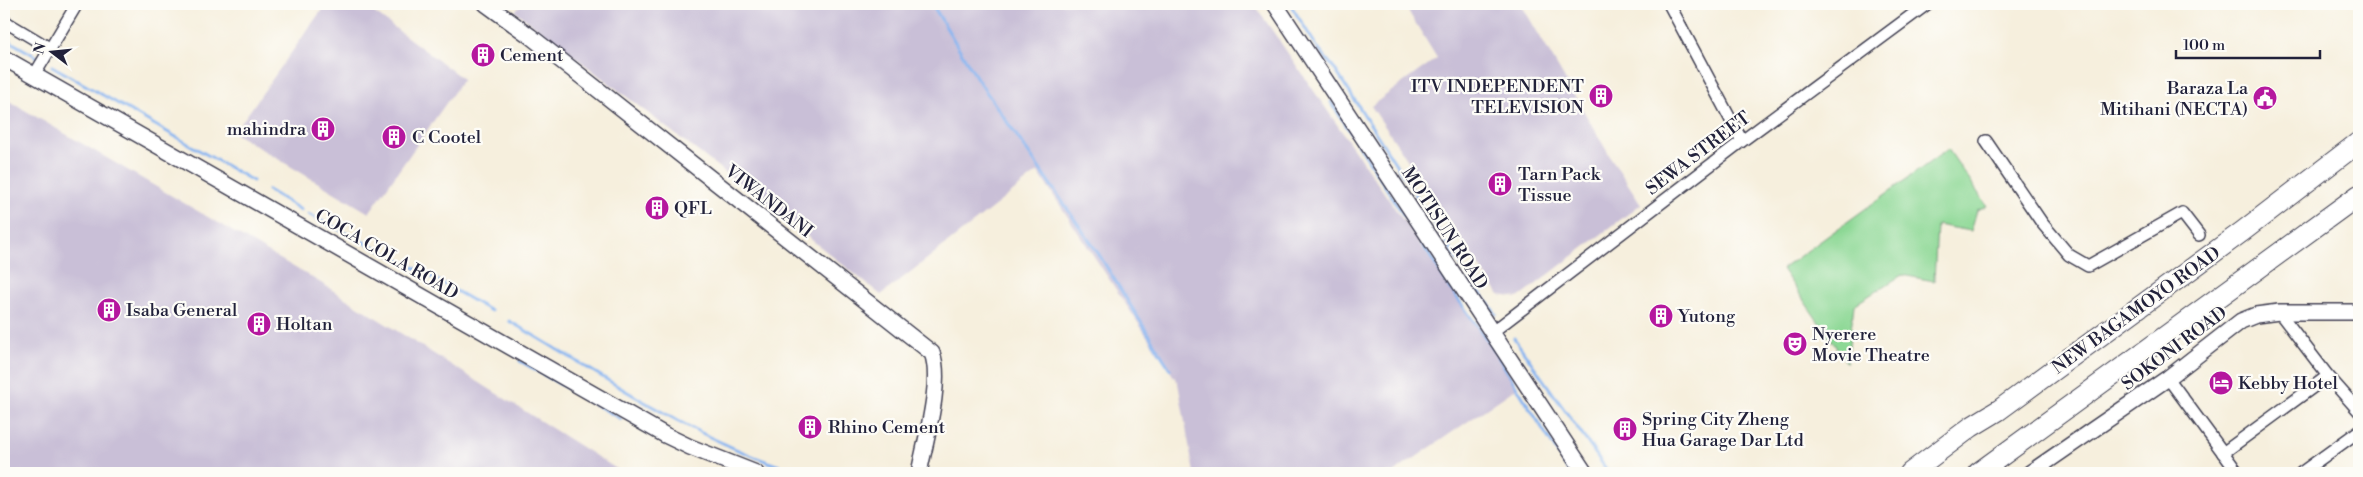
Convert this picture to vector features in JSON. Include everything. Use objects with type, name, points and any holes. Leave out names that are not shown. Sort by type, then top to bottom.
[{"type":"highway","name":"NEW BAGAMOYO ROAD","points":[[1910,473],[1971,427],[1998,410],[2243,232],[2359,142]]},
{"type":"highway","points":[[1978,473],[2359,195]]},
{"type":"street","points":[[34,74],[77,4]]},
{"type":"street","name":"VIWANDANI","points":[[486,4],[537,42],[932,353],[936,364],[936,381],[919,473]]},
{"type":"street","name":"MOTISUN ROAD","points":[[1275,4],[1585,473]]},
{"type":"street","points":[[1669,4],[1742,141]]},
{"type":"street","name":"SEWA STREET","points":[[1491,333],[1921,6]]},
{"type":"street","points":[[4,21],[51,49]]},
{"type":"street","name":"COCA COLA ROAD","points":[[4,58],[658,431],[690,448],[756,473]]},
{"type":"street","points":[[1986,141],[2042,223],[2069,255],[2088,266],[2182,213],[2199,235]]},
{"type":"street","points":[[2279,312],[2328,376],[2359,411]]},
{"type":"street","name":"SOKONI ROAD","points":[[2030,473],[2168,378],[2241,321],[2256,315],[2279,312],[2359,312]]},
{"type":"street","points":[[2223,452],[2328,376]]},
{"type":"street","points":[[2168,378],[2238,473]]},
{"type":"street","points":[[2301,473],[2359,431]]},
{"type":"shaded area","points":[[326,4],[363,4],[463,79],[369,213],[234,133]]},
{"type":"shaded area","points":[[523,4],[1254,4],[1518,387],[1393,473],[1194,473],[1178,383],[1038,172],[881,295],[774,210],[515,11]]},
{"type":"shaded area","points":[[1409,4],[1521,4],[1611,158],[1641,204],[1518,298],[1499,295],[1371,106],[1437,58],[1405,6]]},
{"type":"shaded area","points":[[4,98],[321,283],[623,473],[4,473]]},
{"type":"green space","points":[[1948,149],[1987,206],[1977,210],[1971,231],[1937,225],[1934,281],[1902,275],[1854,305],[1847,363],[1782,269]]},
{"type":"waterway","points":[[932,4],[978,80],[1098,253],[1170,369]]},
{"type":"waterway","points":[[1290,4],[1319,50],[1334,68],[1469,278],[1496,314]]},
{"type":"waterway","points":[[4,38],[39,58]]},
{"type":"waterway","points":[[52,66],[253,181]]},
{"type":"waterway","points":[[1331,102],[1453,292],[1492,347],[1570,473]]},
{"type":"waterway","points":[[268,190],[301,210]]},
{"type":"waterway","points":[[308,214],[423,272],[491,311]]},
{"type":"waterway","points":[[509,321],[688,426],[763,460],[802,473]]},
{"type":"waterway","points":[[1514,338],[1609,473]]},
{"type":"waterway","points":[[520,361],[621,419]]},
{"type":"place","name":"Cement","points":[[483,55]]},
{"type":"place","name":"ITV INDEPENDENT TELEVISION","points":[[1601,96]]},
{"type":"place","name":"Baraza La Mitihani (NECTA)","points":[[2265,98]]},
{"type":"place","name":"mahindra","points":[[323,129]]},
{"type":"place","name":"C Cootel","points":[[394,137]]},
{"type":"place","name":"Tarn Pack Tissue","points":[[1500,184]]},
{"type":"place","name":"QFL","points":[[657,208]]},
{"type":"place","name":"Isaba General","points":[[109,310]]},
{"type":"place","name":"Yutong","points":[[1661,316]]},
{"type":"place","name":"Holtan","points":[[259,324]]},
{"type":"place","name":"Nyerere Movie Theatre","points":[[1795,344]]},
{"type":"place","name":"Kebby Hotel","points":[[2221,383]]},
{"type":"place","name":"Rhino Cement","points":[[810,427]]},
{"type":"place","name":"Spring City Zheng Hua Garage Dar Ltd","points":[[1625,429]]}]
